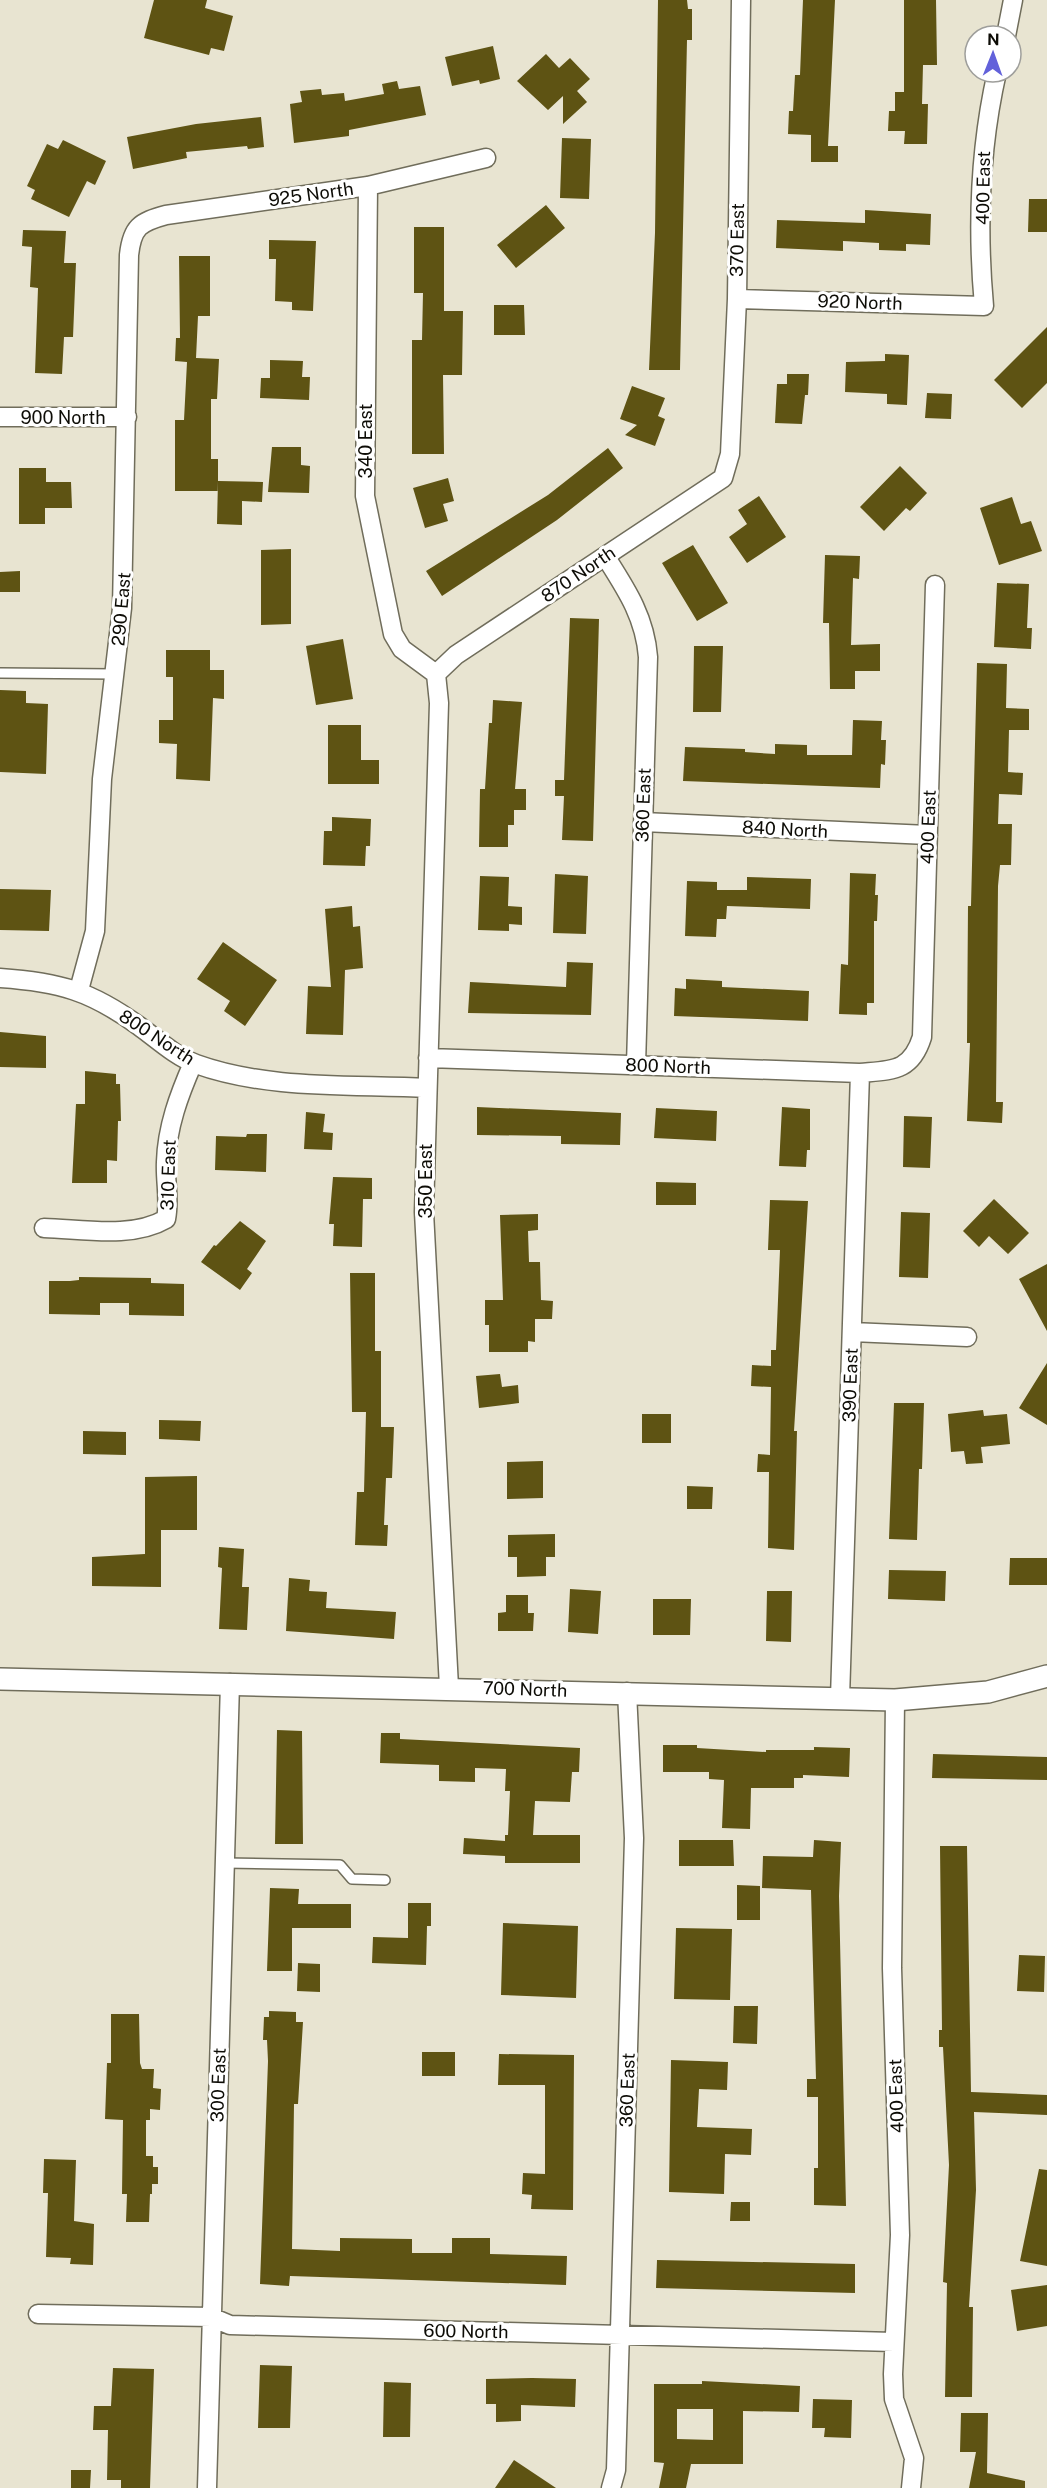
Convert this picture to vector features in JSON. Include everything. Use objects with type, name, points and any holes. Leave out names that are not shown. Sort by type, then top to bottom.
[{"type":"street","name":"370 East","points":[[723,478],[730,454],[737,299],[741,0]]},
{"type":"street","points":[[1008,24],[1013,0]]},
{"type":"street","name":"400 East","points":[[984,306],[981,273],[984,141],[995,84]]},
{"type":"street","name":"925 North","points":[[138,226],[166,215],[368,186],[486,158]]},
{"type":"street","name":"340 East","points":[[368,186],[364,438],[367,510],[393,634],[402,649],[436,674]]},
{"type":"street","name":"290 East","points":[[79,990],[95,931],[102,779],[125,566],[129,255],[131,241],[138,226]]},
{"type":"street","name":"920 North","points":[[737,299],[984,306]]},
{"type":"street","name":"900 North","points":[[0,417],[127,417]]},
{"type":"street","name":"870 North","points":[[436,674],[456,655],[723,478]]},
{"type":"street","name":"360 East","points":[[605,556],[632,598],[646,635],[636,1065]]},
{"type":"street","name":"400 East","points":[[908,1064],[917,1052],[922,1037],[935,585]]},
{"type":"street","name":"350 East","points":[[436,674],[439,703],[424,1212],[449,1687]]},
{"type":"street","name":"840 North","points":[[643,822],[928,836]]},
{"type":"street","name":"800 North","points":[[0,978],[35,980],[79,990],[106,1004],[193,1063],[228,1074],[262,1080],[427,1088]]},
{"type":"street","name":"800 North","points":[[428,1058],[860,1073],[894,1070],[908,1064]]},
{"type":"street","name":"310 East","points":[[44,1228],[128,1230],[151,1228],[166,1219],[169,1204],[166,1163],[168,1142],[176,1106],[193,1063]]},
{"type":"street","name":"390 East","points":[[840,1698],[860,1073]]},
{"type":"street","points":[[852,1332],[967,1337]]},
{"type":"street","name":"700 North","points":[[0,1679],[449,1687],[895,1700],[988,1692],[1047,1676]]},
{"type":"street","name":"300 East","points":[[207,2488],[230,1683]]},
{"type":"street","name":"360 East","points":[[611,2488],[616,2470],[634,1838],[627,1692]]},
{"type":"street","name":"400 East","points":[[895,1700],[892,1968],[900,2235],[894,2342],[894,2399],[914,2458],[911,2488]]},
{"type":"street","name":"600 North","points":[[38,2314],[211,2317],[230,2325],[894,2342]]},
{"type":"lane","points":[[0,673],[114,674]]},
{"type":"lane","points":[[225,1863],[340,1865],[352,1880],[385,1880]]},
{"type":"building","points":[[154,0],[207,0],[205,8],[233,16],[224,51],[211,48],[209,55],[144,38]]},
{"type":"building","points":[[658,0],[687,0],[688,9],[692,9],[692,40],[687,40],[680,370],[649,370],[655,233]]},
{"type":"building","points":[[803,0],[835,0],[828,146],[838,146],[838,162],[811,162],[811,135],[788,134],[789,111],[793,111],[795,75],[800,75]]},
{"type":"building","points":[[904,0],[936,0],[937,65],[923,65],[922,104],[928,104],[927,144],[904,144],[905,131],[888,131],[889,111],[895,111],[895,92],[904,92]]},
{"type":"building","points":[[493,46],[500,79],[480,84],[479,80],[452,86],[445,57]]},
{"type":"building","points":[[546,54],[559,68],[570,58],[590,79],[577,91],[587,102],[563,124],[563,96],[548,110],[517,81]]},
{"type":"building","points":[[397,81],[399,89],[420,86],[426,115],[349,130],[349,136],[294,143],[290,104],[302,102],[300,91],[321,89],[322,95],[344,93],[345,101],[384,94],[382,84]]},
{"type":"building","points":[[261,117],[264,147],[248,149],[247,146],[186,152],[187,158],[133,169],[127,137],[196,124]]},
{"type":"building","points":[[562,138],[591,139],[589,199],[560,198]]},
{"type":"building","points":[[63,140],[106,161],[95,185],[87,181],[69,217],[31,199],[35,190],[27,186],[47,144],[58,149]]},
{"type":"building","points":[[1029,199],[1047,199],[1047,232],[1028,232]]},
{"type":"building","points":[[546,205],[565,228],[516,268],[497,245]]},
{"type":"building","points":[[865,210],[931,214],[930,245],[906,244],[906,251],[879,250],[879,243],[843,241],[843,251],[776,248],[777,220],[865,223]]},
{"type":"building","points":[[414,227],[444,227],[444,311],[463,311],[462,375],[443,375],[444,454],[412,454],[412,340],[422,340],[423,293],[414,293]]},
{"type":"building","points":[[23,230],[66,231],[64,263],[76,263],[73,337],[64,337],[62,374],[35,373],[38,288],[30,287],[32,247],[22,246]]},
{"type":"building","points":[[269,240],[316,241],[313,311],[292,310],[292,302],[275,301],[276,259],[269,259]]},
{"type":"building","points":[[179,256],[210,256],[210,316],[198,316],[196,358],[219,359],[217,399],[211,399],[211,459],[218,459],[218,491],[175,491],[175,420],[184,420],[187,362],[175,361],[176,338],[180,338]]},
{"type":"building","points":[[494,305],[524,305],[525,335],[494,335]]},
{"type":"building","points":[[1047,327],[1047,383],[1022,408],[994,380]]},
{"type":"building","points":[[885,354],[909,355],[907,405],[887,404],[887,394],[845,392],[846,362],[885,361]]},
{"type":"building","points":[[270,360],[303,361],[302,377],[310,377],[309,400],[260,398],[261,378],[270,378]]},
{"type":"building","points":[[787,374],[809,374],[808,395],[805,395],[802,424],[775,423],[777,384],[787,384]]},
{"type":"building","points":[[632,386],[665,398],[658,416],[665,419],[655,446],[625,435],[637,425],[620,419]]},
{"type":"building","points":[[927,393],[952,394],[951,419],[925,418]]},
{"type":"building","points":[[272,447],[301,447],[301,465],[310,466],[309,493],[268,492]]},
{"type":"building","points":[[608,448],[623,468],[557,520],[442,596],[426,571],[548,495]]},
{"type":"building","points":[[900,466],[927,493],[910,511],[906,508],[884,531],[860,507]]},
{"type":"building","points":[[19,468],[46,468],[46,482],[71,482],[72,508],[45,508],[45,524],[19,524]]},
{"type":"building","points":[[448,478],[454,501],[443,504],[448,521],[425,528],[413,488]]},
{"type":"building","points":[[218,481],[263,482],[262,502],[242,501],[242,525],[217,524]]},
{"type":"building","points":[[759,496],[786,537],[747,563],[729,537],[747,524],[738,510]]},
{"type":"building","points":[[1012,497],[1021,524],[1031,521],[1042,551],[999,565],[980,508]]},
{"type":"building","points":[[693,545],[728,603],[697,621],[662,563]]},
{"type":"building","points":[[291,549],[291,624],[261,625],[261,550]]},
{"type":"building","points":[[825,555],[860,556],[859,579],[853,578],[851,645],[880,644],[880,671],[855,671],[855,689],[830,689],[829,623],[823,623]]},
{"type":"building","points":[[20,571],[20,592],[0,592],[0,572]]},
{"type":"building","points":[[997,583],[1029,584],[1027,628],[1032,628],[1031,649],[994,647]]},
{"type":"building","points":[[570,618],[599,619],[593,841],[562,840],[564,796],[555,796],[555,780],[564,780]]},
{"type":"building","points":[[343,639],[353,699],[316,705],[306,646]]},
{"type":"building","points":[[694,646],[723,646],[721,712],[693,712]]},
{"type":"building","points":[[166,650],[210,650],[210,670],[224,670],[224,699],[213,698],[210,781],[176,779],[177,744],[159,743],[159,720],[173,720],[173,677],[166,677]]},
{"type":"building","points":[[977,663],[1007,664],[1006,708],[1029,709],[1029,730],[1009,730],[1008,772],[1023,773],[1022,795],[999,794],[998,824],[1012,824],[1011,865],[1000,865],[998,886],[996,1102],[1003,1102],[1002,1123],[967,1121],[970,1043],[967,1043],[968,906],[971,906]]},
{"type":"building","points":[[0,690],[26,691],[26,703],[48,704],[46,774],[0,772]]},
{"type":"building","points":[[493,700],[522,702],[515,789],[526,789],[526,810],[514,810],[514,825],[508,825],[508,847],[479,847],[480,789],[485,789],[489,723],[492,723]]},
{"type":"building","points":[[853,720],[882,721],[881,740],[886,740],[885,765],[881,764],[880,788],[683,781],[685,747],[745,749],[745,752],[775,754],[775,744],[807,745],[807,755],[852,755]]},
{"type":"building","points":[[328,725],[361,725],[361,760],[379,760],[379,784],[328,784]]},
{"type":"building","points":[[332,817],[371,819],[370,846],[366,846],[365,866],[323,865],[324,831],[332,831]]},
{"type":"building","points":[[850,873],[876,874],[875,895],[878,895],[877,921],[874,921],[874,1003],[867,1003],[867,1015],[839,1014],[841,964],[848,965]]},
{"type":"building","points":[[555,874],[588,876],[586,934],[553,933]]},
{"type":"building","points":[[480,876],[509,877],[508,906],[522,907],[522,925],[509,924],[509,931],[478,930]]},
{"type":"building","points":[[747,877],[811,879],[810,909],[727,906],[726,919],[717,919],[716,937],[685,936],[687,881],[717,882],[717,890],[747,890]]},
{"type":"building","points":[[0,889],[51,890],[49,931],[0,930]]},
{"type":"building","points":[[352,906],[353,927],[360,926],[363,968],[345,970],[343,1035],[306,1034],[308,986],[331,987],[325,909]]},
{"type":"building","points":[[223,942],[277,980],[245,1026],[224,1011],[230,1001],[197,979]]},
{"type":"building","points":[[567,962],[593,963],[591,1015],[468,1013],[470,982],[566,987]]},
{"type":"building","points":[[686,979],[722,981],[722,987],[809,991],[808,1021],[674,1016],[675,988],[686,989]]},
{"type":"building","points":[[0,1032],[46,1036],[46,1068],[0,1067]]},
{"type":"building","points":[[85,1071],[116,1074],[116,1084],[120,1084],[121,1121],[118,1121],[117,1161],[107,1160],[107,1183],[72,1183],[76,1104],[85,1104]]},
{"type":"building","points":[[477,1107],[621,1113],[620,1145],[561,1144],[561,1136],[477,1135]]},
{"type":"building","points":[[782,1107],[810,1109],[810,1150],[807,1150],[806,1167],[779,1166]]},
{"type":"building","points":[[656,1108],[717,1111],[716,1141],[654,1138]]},
{"type":"building","points":[[306,1112],[325,1114],[323,1132],[333,1133],[332,1150],[304,1149]]},
{"type":"building","points":[[904,1116],[932,1117],[930,1168],[903,1167]]},
{"type":"building","points":[[247,1134],[267,1134],[266,1172],[215,1170],[216,1136],[246,1137]]},
{"type":"building","points":[[333,1177],[372,1178],[372,1199],[363,1199],[362,1247],[333,1246],[334,1224],[329,1224]]},
{"type":"building","points":[[656,1182],[696,1183],[696,1205],[656,1205]]},
{"type":"building","points":[[994,1199],[1029,1233],[1008,1254],[989,1236],[979,1247],[963,1231]]},
{"type":"building","points":[[770,1200],[808,1201],[794,1431],[797,1431],[794,1550],[768,1548],[769,1472],[757,1472],[758,1454],[770,1455],[771,1387],[751,1386],[752,1365],[771,1366],[771,1350],[776,1350],[780,1250],[768,1250]]},
{"type":"building","points":[[901,1212],[930,1213],[928,1278],[899,1277]]},
{"type":"building","points":[[538,1214],[538,1230],[528,1231],[529,1262],[540,1262],[541,1300],[553,1301],[552,1319],[535,1319],[535,1342],[528,1341],[528,1352],[489,1352],[489,1325],[485,1325],[485,1300],[503,1300],[500,1215]]},
{"type":"building","points":[[240,1221],[266,1241],[247,1269],[252,1273],[240,1290],[201,1262],[214,1245],[216,1246]]},
{"type":"building","points":[[1047,1264],[1047,1331],[1019,1279]]},
{"type":"building","points":[[350,1273],[375,1273],[375,1351],[381,1351],[381,1427],[394,1427],[392,1478],[386,1478],[384,1525],[388,1525],[387,1546],[355,1545],[357,1492],[364,1492],[366,1412],[352,1412]]},
{"type":"building","points":[[79,1277],[151,1278],[151,1283],[184,1284],[184,1316],[129,1315],[129,1303],[100,1303],[100,1315],[49,1314],[49,1281],[79,1280]]},
{"type":"building","points":[[1047,1363],[1047,1425],[1019,1408]]},
{"type":"building","points":[[500,1374],[502,1387],[518,1385],[519,1403],[479,1408],[476,1376]]},
{"type":"building","points":[[894,1403],[924,1403],[917,1540],[889,1539]]},
{"type":"building","points":[[983,1410],[984,1416],[1007,1414],[1010,1444],[981,1447],[983,1463],[966,1464],[964,1451],[951,1452],[948,1414]]},
{"type":"building","points":[[642,1414],[671,1414],[671,1443],[642,1443]]},
{"type":"building","points":[[159,1420],[201,1421],[200,1441],[159,1439]]},
{"type":"building","points":[[83,1431],[126,1432],[126,1455],[83,1454]]},
{"type":"building","points":[[543,1461],[543,1498],[507,1499],[507,1462]]},
{"type":"building","points":[[197,1476],[197,1530],[161,1530],[161,1587],[92,1586],[92,1557],[145,1554],[145,1477]]},
{"type":"building","points":[[687,1486],[713,1487],[712,1509],[687,1509]]},
{"type":"building","points":[[555,1534],[555,1557],[546,1557],[546,1576],[517,1577],[517,1557],[508,1557],[508,1535]]},
{"type":"building","points":[[219,1547],[244,1549],[242,1587],[249,1587],[247,1630],[219,1629],[222,1568],[218,1567]]},
{"type":"building","points":[[1010,1558],[1047,1558],[1047,1585],[1009,1585]]},
{"type":"building","points":[[889,1570],[946,1571],[945,1601],[888,1599]]},
{"type":"building","points":[[289,1578],[310,1580],[309,1591],[327,1592],[326,1608],[396,1612],[394,1639],[286,1631]]},
{"type":"building","points":[[570,1589],[601,1591],[598,1634],[568,1632]]},
{"type":"building","points":[[767,1591],[792,1591],[791,1642],[766,1641]]},
{"type":"building","points":[[506,1595],[528,1595],[528,1613],[534,1613],[533,1631],[498,1631],[498,1613],[506,1612]]},
{"type":"building","points":[[653,1599],[691,1599],[690,1635],[653,1635]]},
{"type":"building","points":[[277,1730],[302,1731],[303,1844],[275,1844]]},
{"type":"building","points":[[381,1733],[400,1733],[400,1739],[580,1748],[579,1772],[572,1772],[570,1802],[535,1801],[533,1835],[580,1835],[580,1863],[505,1863],[505,1856],[463,1854],[464,1838],[505,1841],[505,1835],[508,1835],[510,1791],[505,1791],[506,1769],[475,1768],[475,1782],[439,1781],[439,1765],[380,1763]]},
{"type":"building","points":[[663,1745],[697,1745],[697,1748],[766,1752],[766,1750],[814,1750],[814,1747],[850,1748],[849,1777],[803,1775],[803,1778],[794,1778],[794,1788],[751,1788],[750,1829],[722,1828],[724,1780],[709,1779],[709,1772],[663,1772]]},
{"type":"building","points":[[933,1754],[1047,1757],[1047,1780],[932,1778]]},
{"type":"building","points":[[679,1840],[733,1840],[734,1866],[679,1866]]},
{"type":"building","points":[[814,1840],[841,1842],[839,1896],[846,2206],[814,2205],[814,2168],[818,2168],[818,2097],[807,2097],[807,2079],[816,2079],[811,1890],[762,1888],[763,1856],[813,1857]]},
{"type":"building","points":[[940,1846],[967,1846],[971,2092],[1047,2095],[1047,2115],[974,2112],[976,2190],[969,2307],[973,2307],[972,2397],[945,2397],[947,2283],[943,2282],[949,2165],[943,2047],[939,2047],[939,2030],[942,2030]]},
{"type":"building","points":[[737,1885],[760,1886],[760,1920],[737,1920]]},
{"type":"building","points":[[270,1888],[299,1889],[298,1904],[351,1904],[351,1928],[292,1928],[292,1971],[267,1971]]},
{"type":"building","points":[[408,1903],[431,1903],[431,1926],[427,1926],[426,1965],[372,1963],[373,1937],[408,1938]]},
{"type":"building","points":[[503,1923],[578,1926],[576,1998],[501,1995]]},
{"type":"building","points":[[676,1928],[732,1929],[730,2000],[674,1999]]},
{"type":"building","points":[[1019,1955],[1045,1956],[1044,1992],[1017,1991]]},
{"type":"building","points":[[298,1963],[320,1964],[320,1992],[297,1991]]},
{"type":"building","points":[[734,2006],[758,2006],[757,2044],[733,2043]]},
{"type":"building","points":[[269,2011],[296,2012],[296,2022],[303,2022],[298,2104],[294,2104],[292,2249],[340,2251],[340,2238],[412,2239],[412,2253],[452,2253],[452,2238],[490,2238],[490,2254],[567,2256],[566,2285],[290,2276],[289,2286],[260,2284],[268,2061],[267,2040],[263,2040],[264,2017],[269,2017]]},
{"type":"building","points":[[111,2014],[139,2014],[140,2063],[142,2069],[154,2069],[153,2088],[161,2089],[160,2110],[150,2109],[150,2120],[146,2120],[146,2156],[153,2156],[153,2167],[158,2167],[158,2184],[152,2184],[152,2194],[150,2194],[149,2222],[126,2222],[127,2194],[122,2194],[123,2120],[105,2119],[107,2063],[111,2063]]},
{"type":"building","points":[[422,2052],[455,2052],[455,2076],[422,2076]]},
{"type":"building","points":[[499,2054],[574,2055],[573,2210],[531,2209],[532,2195],[522,2194],[523,2173],[545,2174],[545,2085],[498,2085]]},
{"type":"building","points":[[671,2060],[728,2062],[727,2090],[699,2089],[697,2127],[752,2129],[751,2155],[725,2154],[724,2194],[669,2192]]},
{"type":"building","points":[[44,2159],[76,2160],[74,2221],[94,2224],[93,2265],[70,2264],[71,2258],[46,2257],[48,2193],[43,2193]]},
{"type":"building","points":[[1039,2169],[1047,2170],[1047,2266],[1020,2261]]},
{"type":"building","points":[[731,2202],[750,2202],[750,2221],[730,2221]]},
{"type":"building","points":[[657,2260],[855,2264],[855,2293],[656,2288]]},
{"type":"building","points":[[1047,2285],[1047,2326],[1017,2331],[1011,2290]]},
{"type":"building","points":[[260,2365],[292,2366],[290,2428],[258,2428]]},
{"type":"building","points":[[113,2368],[154,2369],[150,2488],[121,2488],[121,2480],[107,2480],[108,2430],[93,2430],[94,2406],[111,2406]]},
{"type":"building","points":[[486,2379],[576,2379],[575,2407],[521,2405],[521,2421],[496,2422],[496,2404],[486,2404]]},
{"type":"building","points":[[702,2381],[800,2386],[799,2412],[743,2411],[743,2464],[691,2464],[686,2488],[659,2488],[664,2463],[654,2462],[654,2384],[702,2384]],"holes":[[[677,2409],[713,2409],[713,2440],[677,2439]]]},
{"type":"building","points":[[384,2382],[411,2383],[410,2437],[383,2437]]},
{"type":"building","points":[[813,2399],[852,2400],[851,2438],[824,2437],[825,2428],[812,2428]]},
{"type":"building","points":[[961,2413],[988,2413],[987,2473],[1025,2481],[1025,2488],[969,2488],[976,2452],[960,2452]]},
{"type":"building","points":[[514,2460],[556,2488],[495,2488]]},
{"type":"building","points":[[71,2470],[91,2470],[90,2488],[71,2488]]}]
